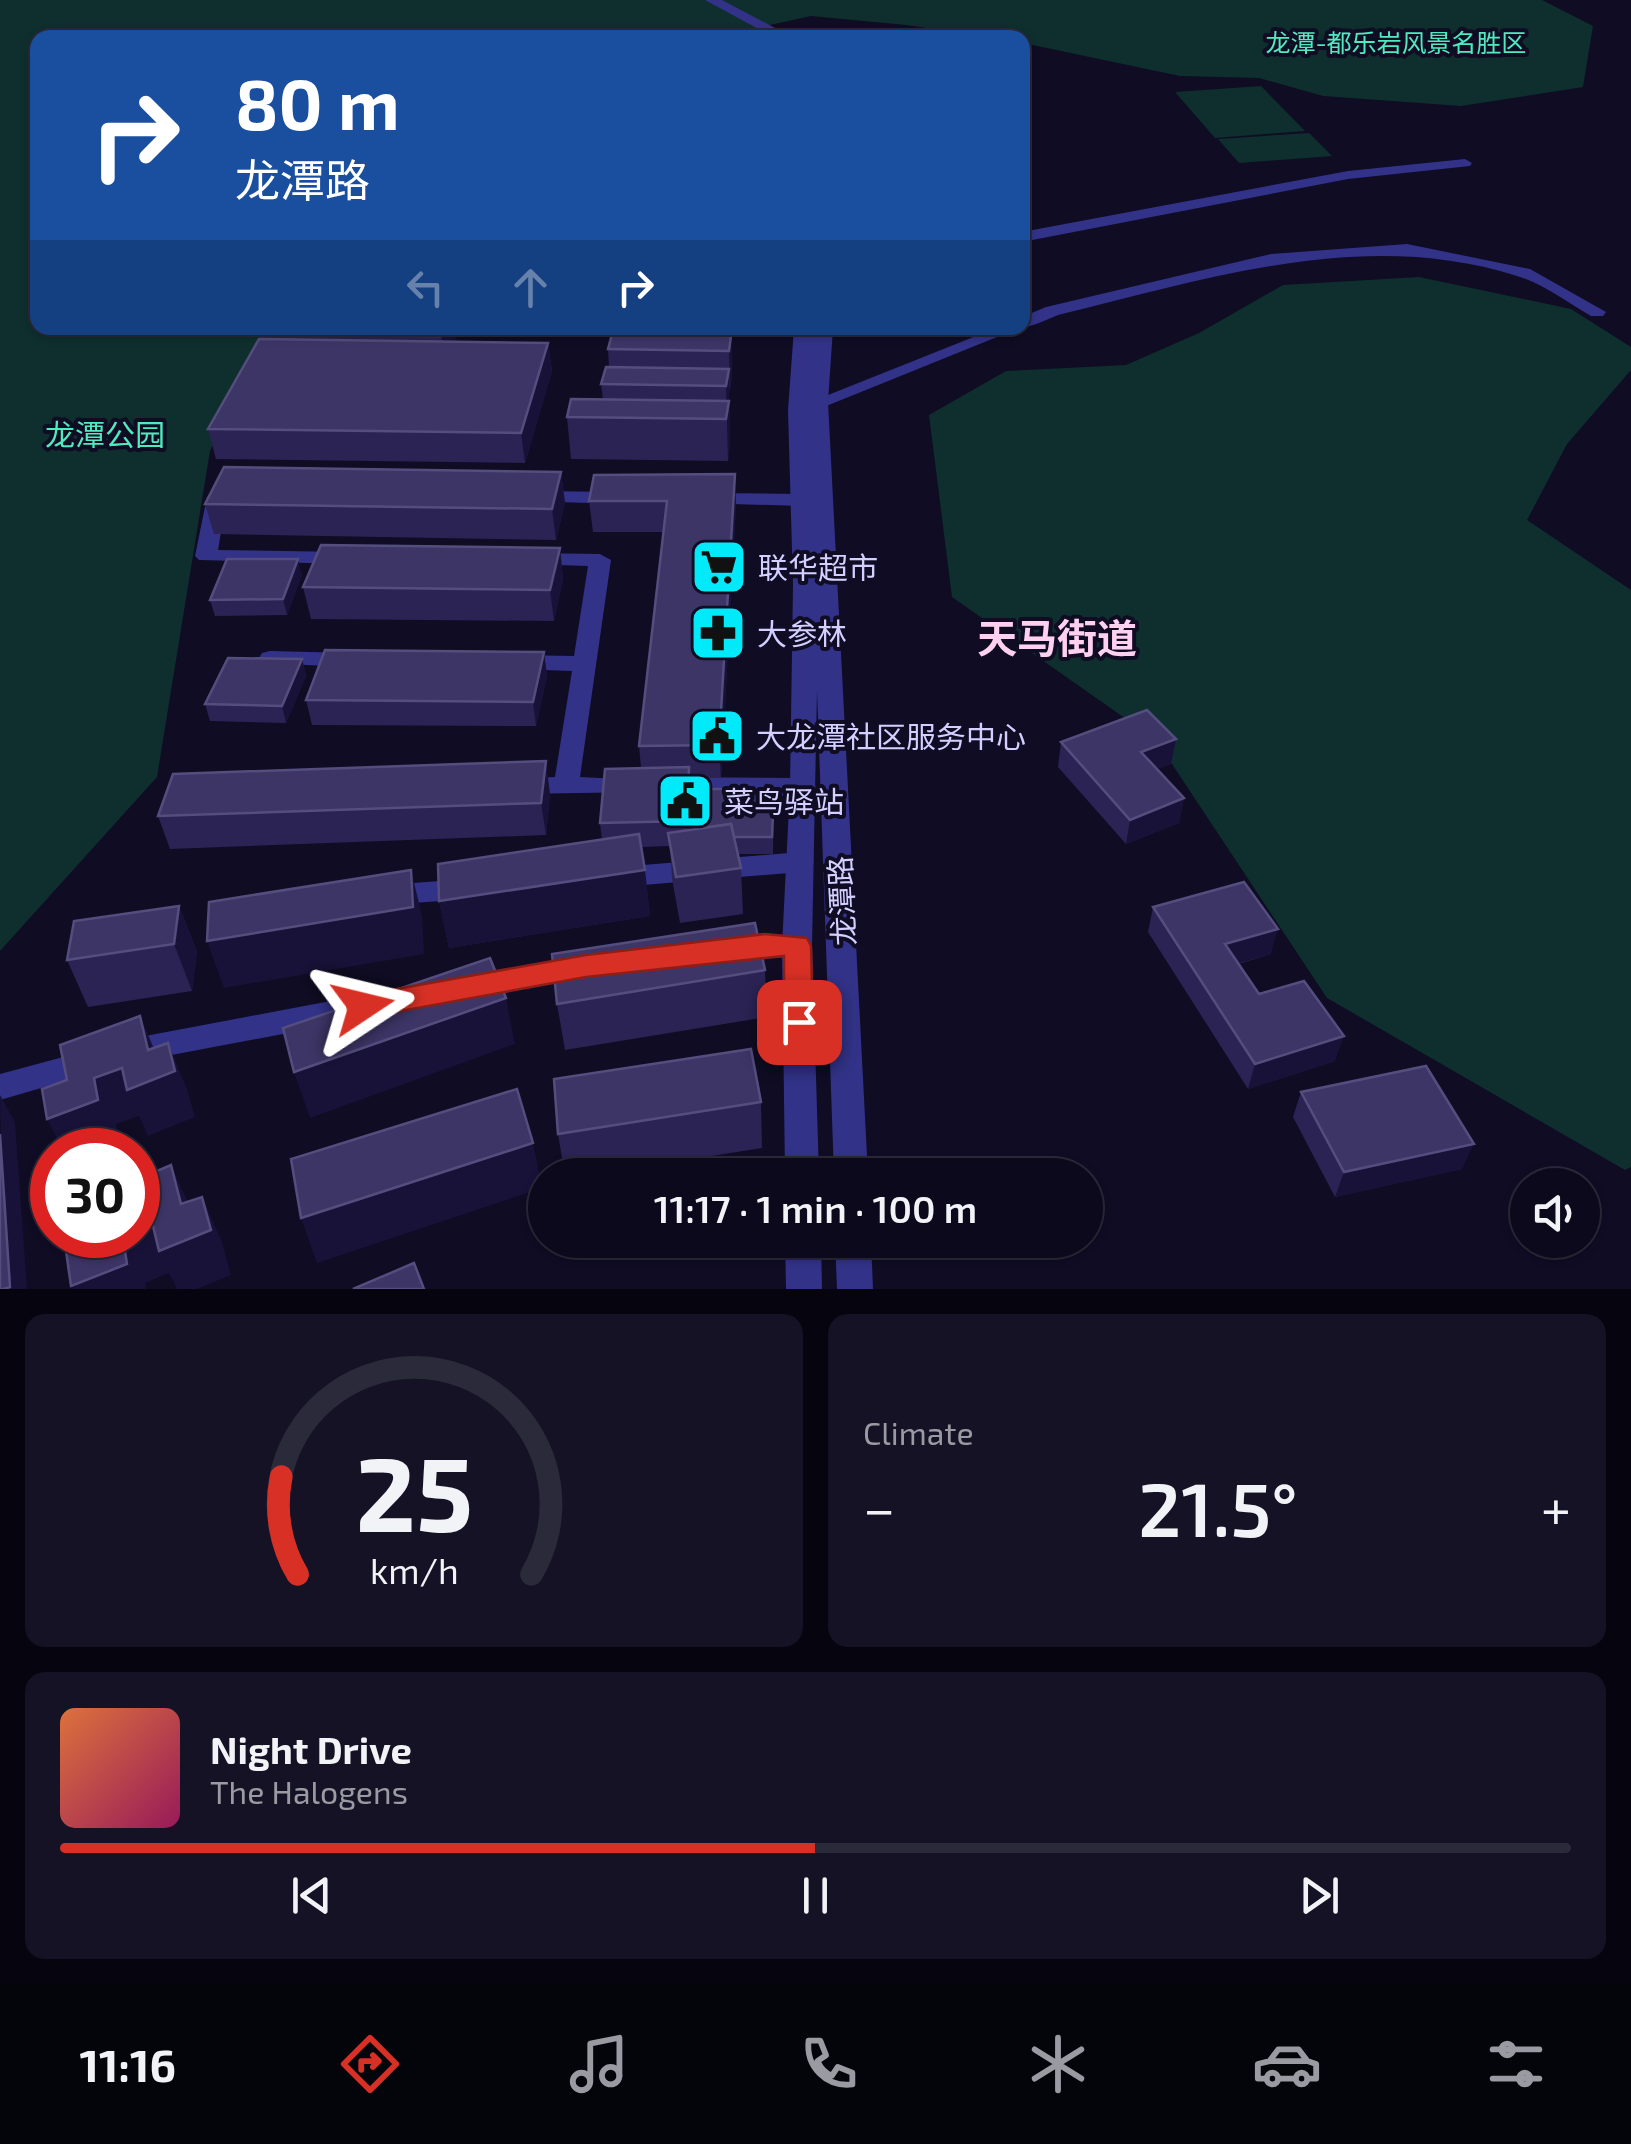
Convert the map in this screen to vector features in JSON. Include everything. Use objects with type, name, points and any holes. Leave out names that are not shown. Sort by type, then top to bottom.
[{"type":"street","points":[[712,0],[770,30]]},
{"type":"street","points":[[1030,235],[1348,175],[1466,163]]},
{"type":"street","points":[[1030,245],[1157,219],[1176,206]]},
{"type":"street","points":[[1030,320],[1052,311],[1271,259],[1408,249],[1524,272],[1597,312]]},
{"type":"street","name":"龙潭路","points":[[804,335],[850,1158]]},
{"type":"street","name":"龙潭路","points":[[802,1158],[797,946],[804,787],[802,500],[808,406],[822,335]]},
{"type":"street","points":[[808,406],[992,335]]},
{"type":"street","points":[[237,494],[217,493],[206,556],[364,558]]},
{"type":"street","points":[[514,497],[633,498]]},
{"type":"street","points":[[693,499],[802,500]]},
{"type":"street","points":[[502,559],[600,560],[566,786]]},
{"type":"street","points":[[270,658],[368,660]]},
{"type":"street","points":[[486,662],[584,664]]},
{"type":"street","points":[[490,785],[804,787]]},
{"type":"street","points":[[589,879],[801,862]]},
{"type":"street","points":[[357,897],[492,886]]},
{"type":"street","points":[[693,953],[765,944],[797,946]]},
{"type":"street","points":[[450,990],[604,964]]},
{"type":"street","points":[[0,1087],[140,1047],[392,1001]]},
{"type":"street","points":[[803,1258],[804,1289]]},
{"type":"street","points":[[854,1258],[855,1289]]},
{"type":"green space","name":"龙潭公园","points":[[0,0],[1542,0],[1593,26],[1583,87],[1461,106],[1323,96],[1259,78],[1180,76],[1030,44],[1030,30],[939,30],[811,16],[747,30],[30,30],[30,335],[264,335],[210,451],[157,777],[0,951]]},
{"type":"green space","points":[[1261,86],[1305,131],[1215,138],[1175,92]]},
{"type":"green space","points":[[1309,133],[1332,156],[1239,163],[1218,139]]},
{"type":"green space","points":[[1419,277],[1571,309],[1631,347],[1631,370],[1567,444],[1527,520],[1631,590],[1631,1167],[1625,1170],[1327,998],[1156,740],[952,597],[929,415],[1006,371],[1126,365],[1199,333],[1283,285]]},
{"type":"building","points":[[259,335],[441,335],[441,336]]},
{"type":"building","points":[[612,335],[731,336],[729,351],[608,349]]},
{"type":"building","points":[[259,339],[548,343],[521,433],[208,429]]},
{"type":"building","points":[[606,367],[729,369],[726,386],[601,384]]},
{"type":"building","points":[[571,399],[729,401],[726,419],[567,417]]},
{"type":"building","points":[[224,467],[561,472],[552,509],[205,504]]},
{"type":"building","points":[[735,474],[719,745],[639,746],[667,501],[589,501],[594,475]]},
{"type":"building","points":[[321,545],[560,548],[550,590],[303,587]]},
{"type":"building","points":[[227,559],[298,559],[283,599],[210,600]]},
{"type":"building","points":[[325,650],[544,652],[533,702],[306,700]]},
{"type":"building","points":[[228,658],[302,659],[282,706],[205,704]]},
{"type":"building","points":[[1147,710],[1176,739],[1141,752],[1184,798],[1130,820],[1061,742]]},
{"type":"building","points":[[546,761],[541,803],[158,816],[173,774]]},
{"type":"building","points":[[689,767],[687,821],[600,823],[605,769]]},
{"type":"building","points":[[698,789],[774,789],[772,837],[734,837],[731,824],[695,829]]},
{"type":"building","points":[[731,824],[741,868],[676,877],[668,833]]},
{"type":"building","points":[[639,834],[645,870],[439,901],[438,864]]},
{"type":"building","points":[[411,870],[413,907],[207,941],[209,902]]},
{"type":"building","points":[[1244,882],[1278,929],[1225,944],[1259,994],[1304,981],[1344,1036],[1255,1064],[1153,907]]},
{"type":"building","points":[[179,906],[174,944],[67,960],[74,921]]},
{"type":"building","points":[[755,923],[765,970],[557,1004],[552,954]]},
{"type":"building","points":[[490,958],[506,998],[294,1072],[283,1028]]},
{"type":"building","points":[[140,1016],[148,1050],[168,1043],[175,1071],[127,1090],[122,1068],[94,1078],[98,1100],[47,1119],[42,1089],[67,1080],[60,1045]]},
{"type":"building","points":[[751,1049],[761,1102],[558,1134],[554,1079]]},
{"type":"building","points":[[1426,1066],[1474,1144],[1344,1172],[1301,1092]]},
{"type":"building","points":[[517,1089],[533,1143],[301,1218],[291,1159]]},
{"type":"building","points":[[0,1134],[10,1287],[4,1289],[0,1289]]},
{"type":"building","points":[[171,1165],[181,1204],[202,1197],[211,1230],[160,1251],[160,1170]]},
{"type":"building","points":[[67,1258],[126,1258],[127,1264],[71,1286]]},
{"type":"building","points":[[414,1263],[424,1289],[353,1289]]},
{"type":"place","name":"联华超市","points":[[719,567]]},
{"type":"place","name":"大参林","points":[[718,633]]},
{"type":"place","name":"大龙潭社区服务中心","points":[[717,736]]},
{"type":"place","name":"菜鸟驿站","points":[[685,801]]},
{"type":"district","name":"天马街道","points":[[1057,637]]},
{"type":"route","points":[[363,1006],[586,966],[765,944],[797,946],[799,1022]]},
{"type":"park label","name":"龙潭-都乐岩风景名胜区","points":[[1396,42]]}]
